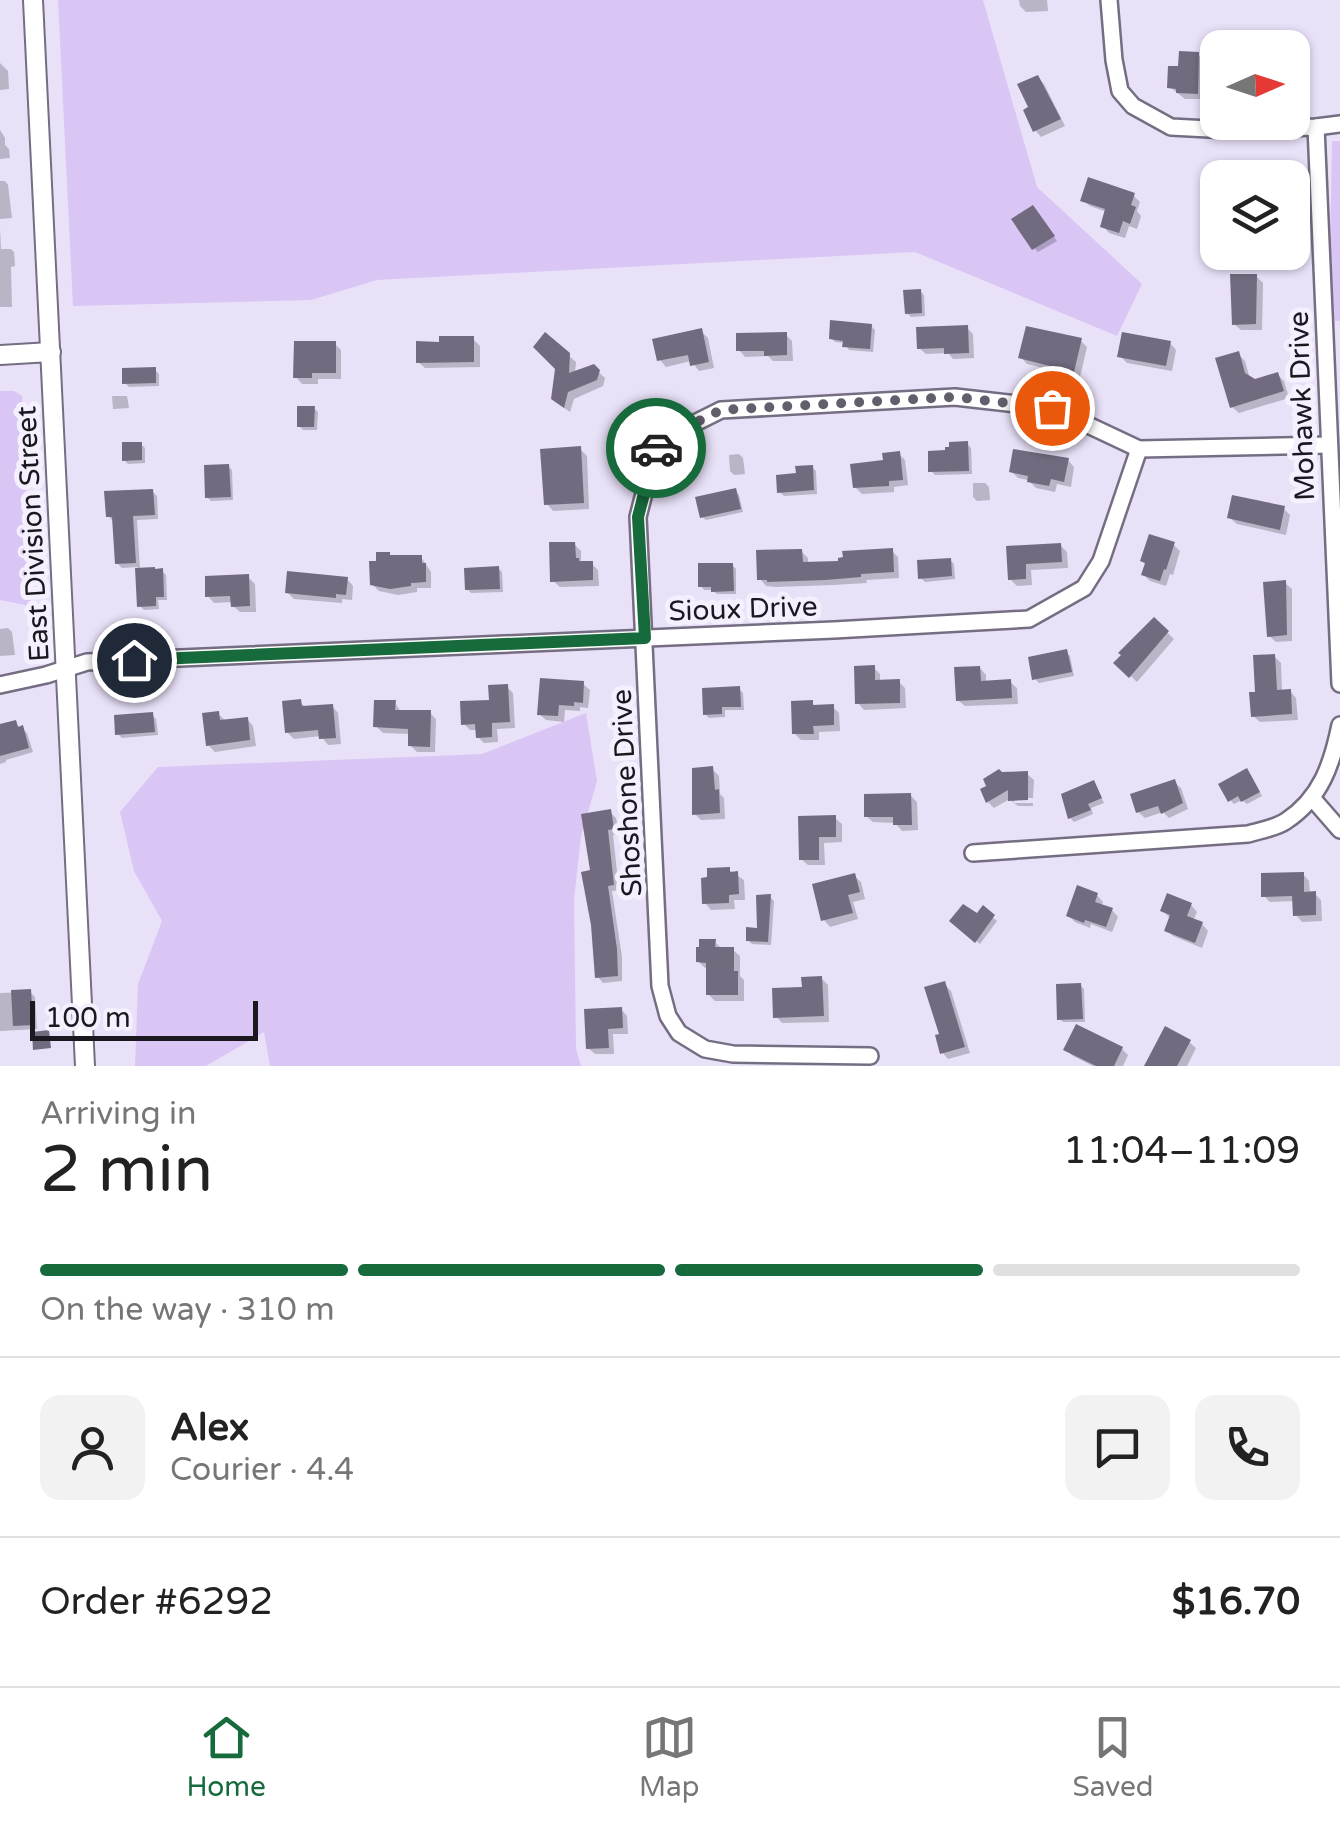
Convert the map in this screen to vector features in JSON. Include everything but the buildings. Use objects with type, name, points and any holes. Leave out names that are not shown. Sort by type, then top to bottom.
[{"type":"street","name":"East Division Street","points":[[33,0],[85,1066]]},
{"type":"street","points":[[1109,0],[1120,91],[1132,106],[1171,128],[1228,130],[1340,124]]},
{"type":"street","name":"Mohawk Drive","points":[[1316,127],[1340,684]]},
{"type":"street","points":[[0,356],[51,352]]},
{"type":"street","name":"Shoshone Drive","points":[[870,1056],[733,1054],[705,1049],[680,1033],[668,1016],[660,986],[638,517],[657,442],[721,410],[955,397],[1052,408],[1139,449],[1328,445]]},
{"type":"street","name":"Sioux Drive","points":[[0,685],[87,662],[1029,618],[1084,588],[1102,561],[1139,449]]},
{"type":"street","points":[[973,853],[1248,834],[1284,823],[1313,799],[1334,755],[1340,725]]},
{"type":"street","points":[[1313,799],[1340,830]]},
{"type":"shaded area","points":[[58,0],[983,0],[1037,187],[1142,284],[1117,336],[915,252],[377,280],[311,300],[73,306]]},
{"type":"shaded area","points":[[1332,141],[1340,141],[1340,321],[1329,320]]},
{"type":"shaded area","points":[[0,391],[14,391],[22,396],[31,606],[0,600]]},
{"type":"shaded area","points":[[586,713],[597,781],[581,836],[574,900],[576,1049],[581,1066],[270,1066],[264,1032],[206,1066],[135,1066],[138,984],[162,921],[134,871],[120,812],[158,767],[482,754]]},
{"type":"way so far","points":[[656,448],[657,442],[721,410],[955,397],[1052,408]]},
{"type":"route","points":[[134,660],[645,638],[638,517],[656,448]]}]
